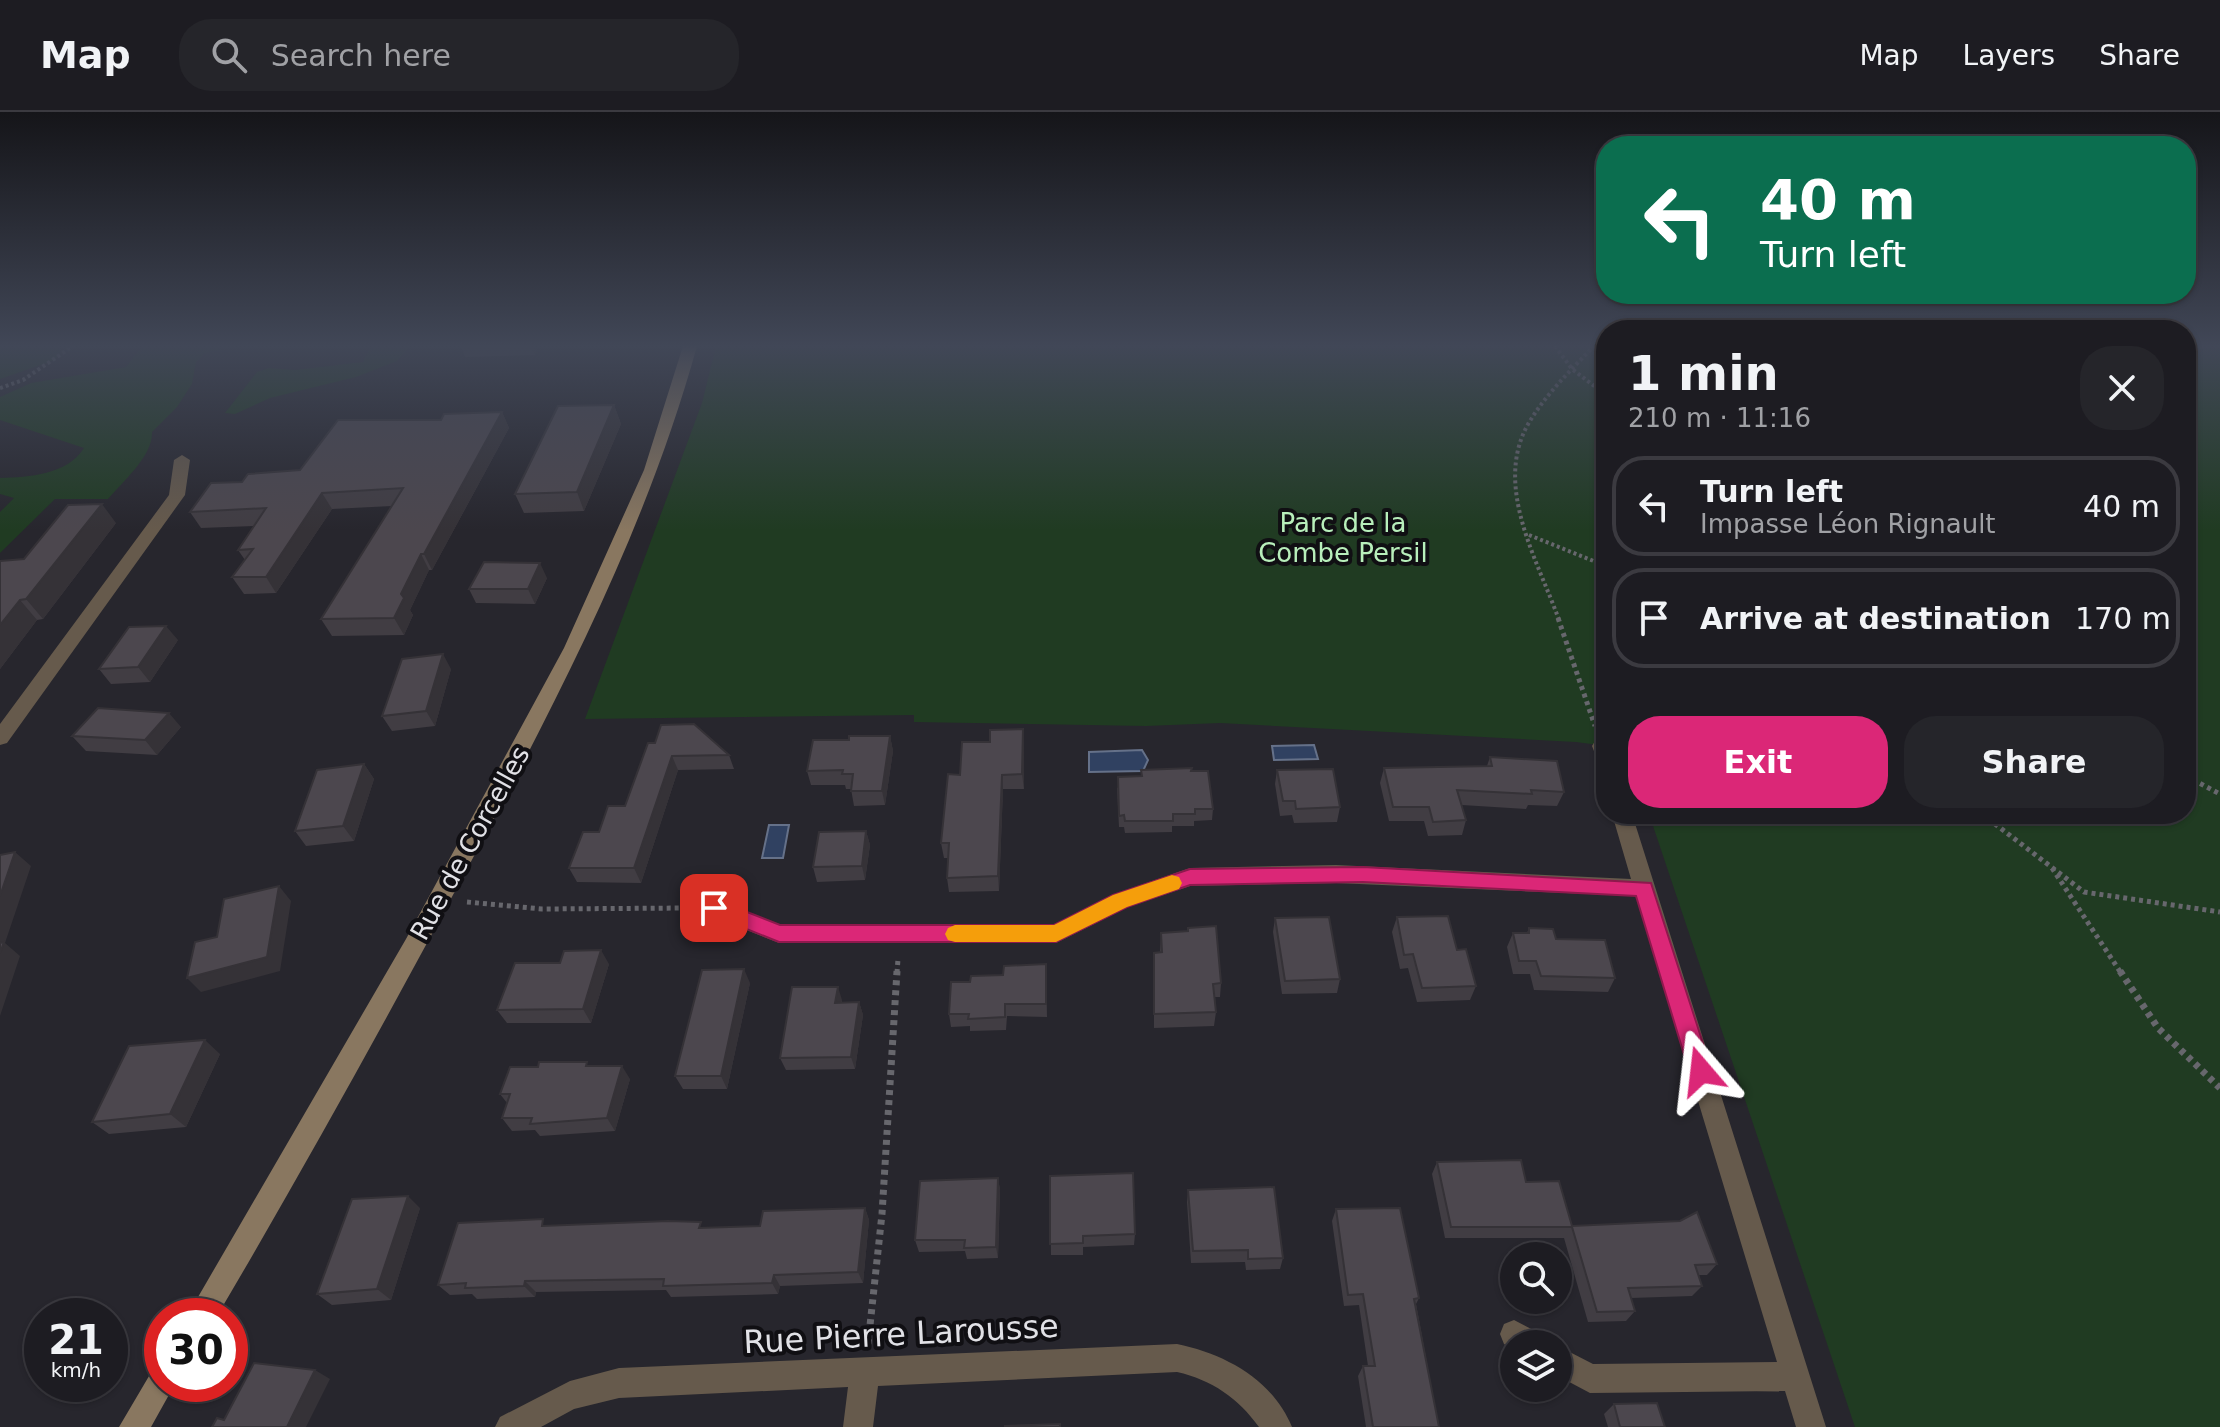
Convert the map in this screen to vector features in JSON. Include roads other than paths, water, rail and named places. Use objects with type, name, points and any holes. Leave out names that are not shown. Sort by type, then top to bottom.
[{"type":"main road","name":"Rue de Corcelles","points":[[212,1298],[285,1176],[554,687],[595,605],[673,407]]},
{"type":"main road","points":[[134,1427],[149,1402]]},
{"type":"street","points":[[0,738],[177,495],[182,460]]},
{"type":"street","points":[[1625,824],[1811,1427]]},
{"type":"street","points":[[714,908],[779,934],[1056,934],[1120,901],[1190,877],[1350,874],[1644,888]]},
{"type":"street","name":"Rue Pierre Larousse","points":[[510,1427],[570,1396],[619,1383],[1177,1358],[1205,1363],[1228,1374],[1261,1403],[1277,1427]]},
{"type":"street","points":[[1572,1368],[1590,1379],[1795,1376]]},
{"type":"street","points":[[858,1427],[865,1370]]},
{"type":"water","points":[[1314,745],[1318,759],[1274,760],[1272,746]]},
{"type":"water","points":[[1142,750],[1148,760],[1143,771],[1089,772],[1089,752]]},
{"type":"water","points":[[769,825],[789,825],[783,858],[762,858]]},
{"type":"park label","name":"Parc de la Combe Persil","points":[[1343,538]]}]
